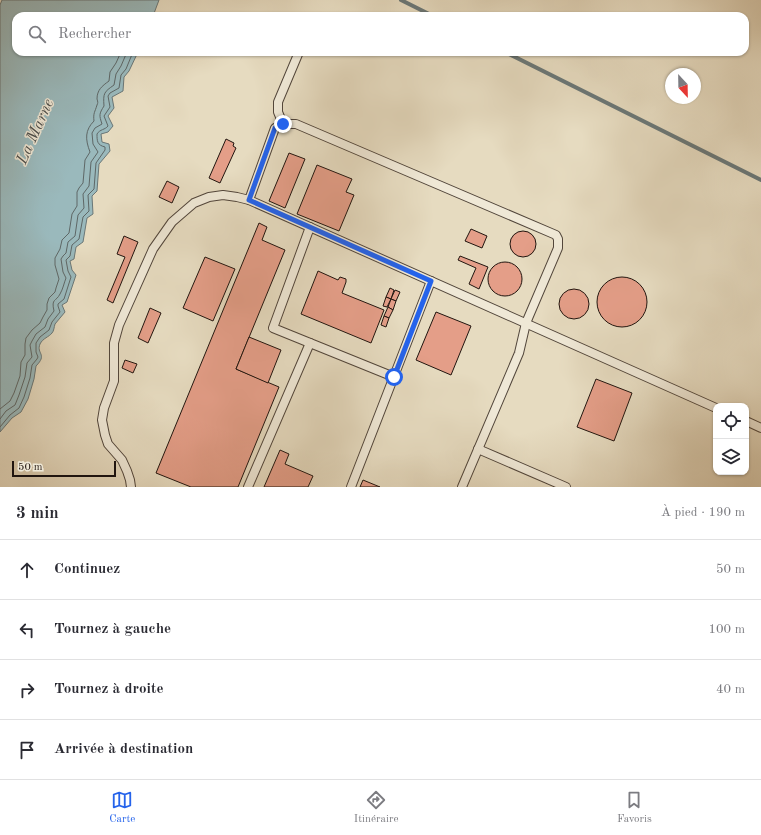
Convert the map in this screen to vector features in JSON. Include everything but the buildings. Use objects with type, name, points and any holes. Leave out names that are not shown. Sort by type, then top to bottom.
[{"type":"lane","points":[[283,124],[278,112],[278,102],[297,56]]},
{"type":"lane","points":[[249,200],[275,128],[283,124],[296,124],[556,235],[558,239],[558,248],[526,323],[519,353],[462,487]]},
{"type":"lane","points":[[130,487],[130,480],[122,460],[108,444],[102,420],[104,408],[114,381],[114,344],[119,325],[153,249],[172,222],[194,203],[209,197],[223,195],[249,200],[713,407]]},
{"type":"lane","points":[[310,227],[273,328],[394,377]]},
{"type":"lane","points":[[351,487],[431,281]]},
{"type":"lane","points":[[248,487],[310,343]]},
{"type":"lane","points":[[749,422],[761,428]]},
{"type":"lane","points":[[478,449],[566,487]]},
{"type":"water","name":"La Marne","points":[[2,0],[159,0],[154,12],[12,12],[12,56],[136,56],[129,71],[124,77],[123,91],[112,97],[114,108],[108,116],[113,126],[108,132],[101,134],[102,142],[109,144],[110,151],[99,164],[97,191],[92,196],[93,214],[87,218],[83,242],[76,247],[74,259],[70,261],[72,270],[76,275],[67,302],[62,305],[65,312],[55,324],[53,332],[40,344],[39,350],[41,359],[36,366],[28,399],[21,412],[12,418],[0,432],[0,5]]},
{"type":"waterway","points":[[401,0],[425,12]]},
{"type":"waterway","points":[[513,56],[761,180]]},
{"type":"route","points":[[283,124],[275,128],[249,200],[431,281],[394,377]]}]
